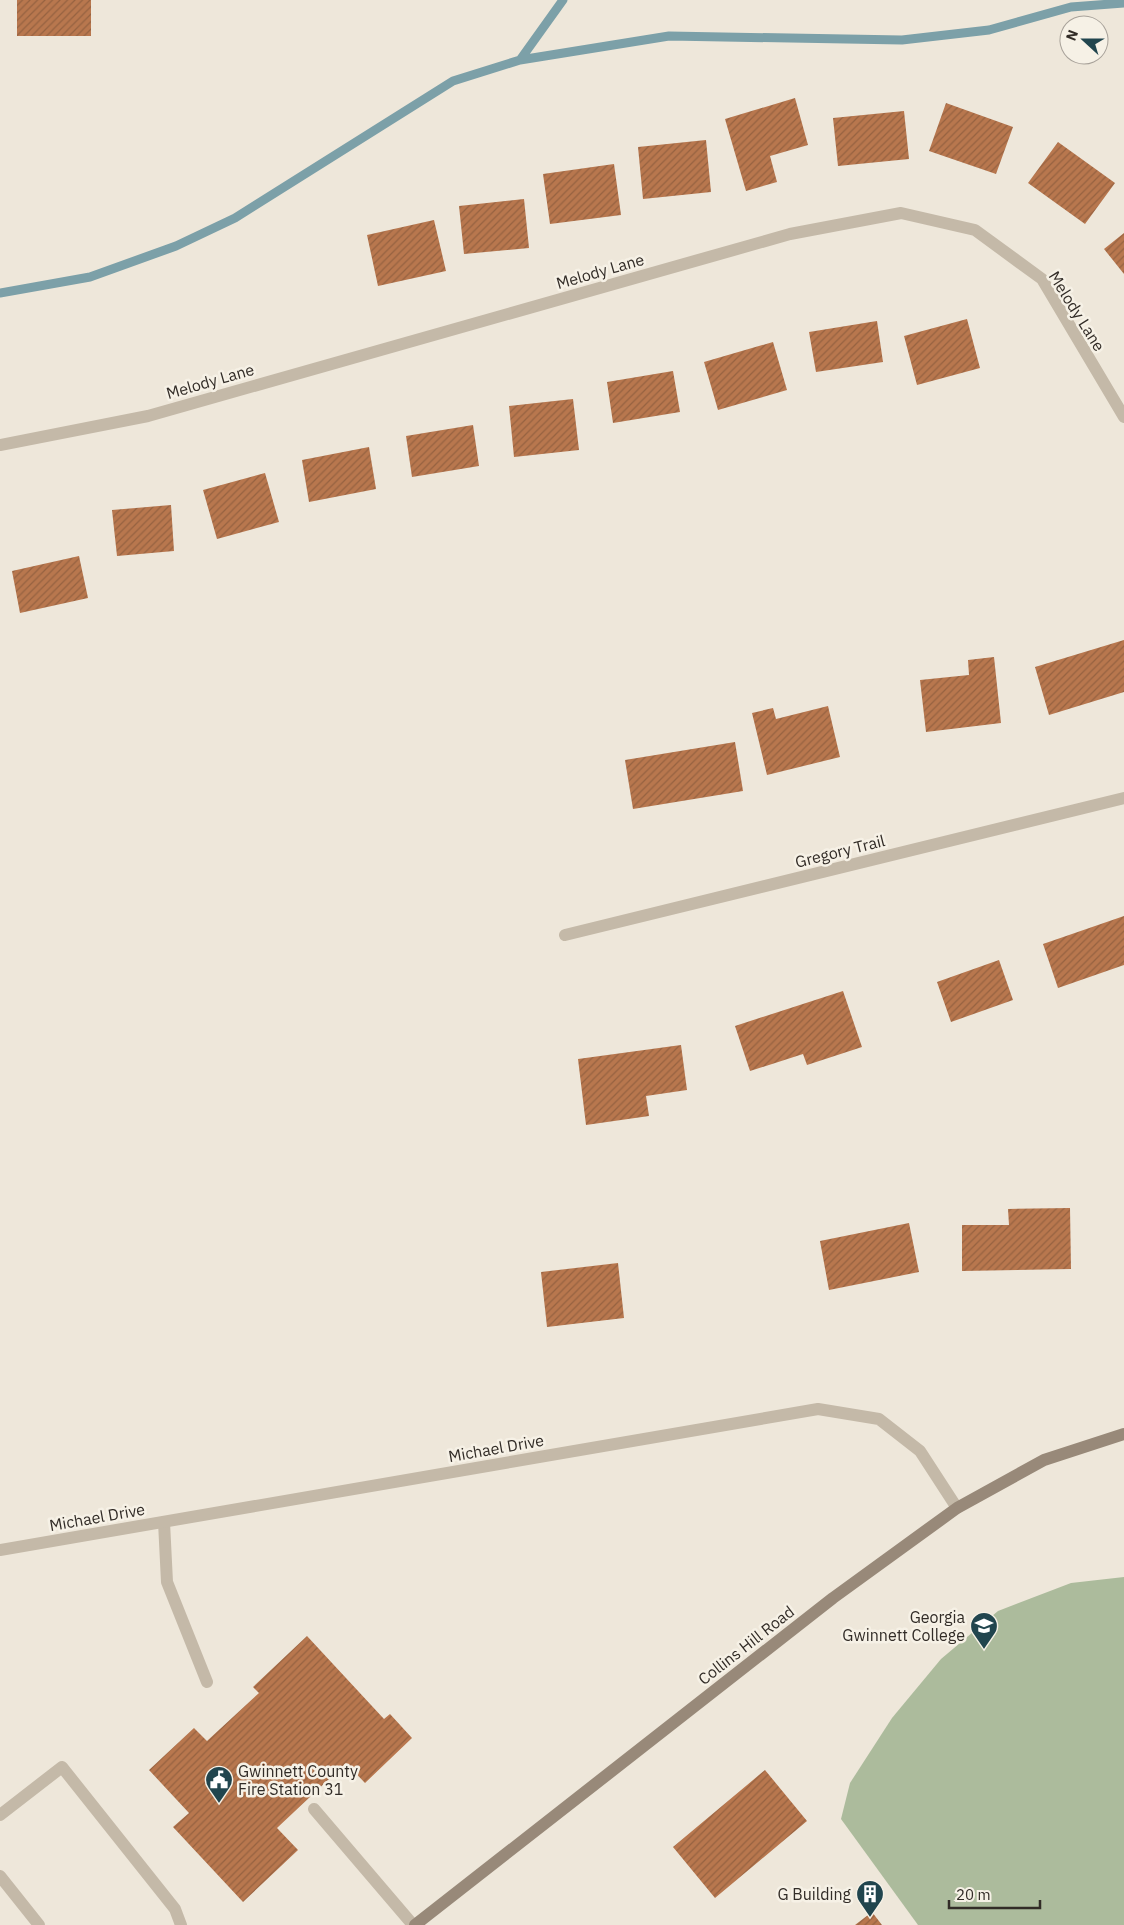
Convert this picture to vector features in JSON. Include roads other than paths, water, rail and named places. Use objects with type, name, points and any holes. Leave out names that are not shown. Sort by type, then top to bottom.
[{"type":"street","name":"Melody Lane","points":[[0,445],[148,416],[790,234],[901,213],[975,230],[1042,279],[1124,417]]},
{"type":"street","name":"Gregory Trail","points":[[565,935],[1124,798]]},
{"type":"street","name":"Michael Drive","points":[[0,1550],[818,1409],[879,1420],[920,1451],[956,1508]]},
{"type":"street","name":"Collins Hill Road","points":[[414,1925],[834,1598],[956,1508],[1044,1460],[1124,1434]]},
{"type":"street","points":[[164,1522],[167,1582],[207,1682]]},
{"type":"street","points":[[0,1815],[62,1767],[175,1909],[181,1925]]},
{"type":"street","points":[[314,1809],[414,1925]]},
{"type":"street","points":[[0,1876],[39,1925]]},
{"type":"waterway","points":[[520,60],[563,0]]},
{"type":"waterway","points":[[0,293],[90,277],[176,246],[235,218],[453,81],[520,60],[669,36],[902,40],[989,30],[1071,7],[1124,3]]},
{"type":"place","name":"Georgia Gwinnett College","points":[[984,1650]]},
{"type":"place","name":"Gwinnett County Fire Station 31","points":[[219,1804]]},
{"type":"place","name":"G Building","points":[[870,1918]]}]
